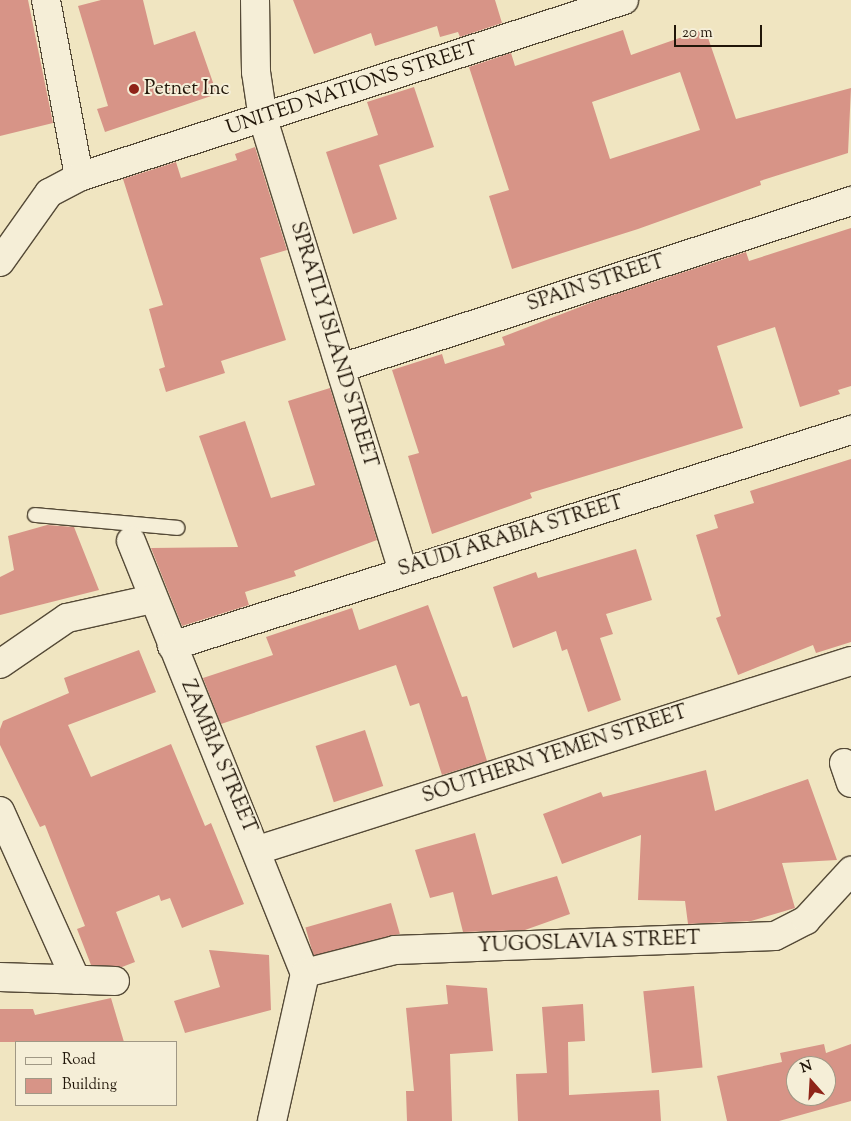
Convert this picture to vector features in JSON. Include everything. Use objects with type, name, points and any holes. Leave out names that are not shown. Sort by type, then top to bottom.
[{"type":"street","points":[[46,0],[79,177]]},
{"type":"street","name":"SPRATLY ISLAND STREET","points":[[255,0],[256,72],[263,119],[403,571]]},
{"type":"street","name":"UNITED NATIONS STREET","points":[[0,262],[50,193],[79,177],[263,119],[624,0]]},
{"type":"street","name":"SPAIN STREET","points":[[341,368],[851,201]]},
{"type":"street","name":"SAUDI ARABIA STREET","points":[[172,646],[851,430]]},
{"type":"street","name":"ZAMBIA STREET","points":[[128,532],[172,646],[258,850],[305,973]]},
{"type":"street","points":[[0,664],[67,618],[153,599]]},
{"type":"street","name":"SOUTHERN YEMEN STREET","points":[[258,850],[851,661]]},
{"type":"street","points":[[0,811],[76,980]]},
{"type":"street","name":"YUGOSLAVIA STREET","points":[[305,973],[395,950],[775,936],[806,920],[851,871]]},
{"type":"street","points":[[272,1121],[305,973]]},
{"type":"street","points":[[0,977],[115,981]]},
{"type":"lane","points":[[35,515],[128,532],[177,528]]},
{"type":"building","points":[[0,0],[28,0],[53,123],[0,136]]},
{"type":"building","points":[[101,0],[143,0],[154,45],[195,31],[217,94],[105,132],[97,109],[108,106],[78,6]]},
{"type":"building","points":[[293,0],[495,0],[502,23],[460,37],[458,32],[440,37],[437,26],[375,46],[371,33],[314,54]]},
{"type":"building","points":[[705,29],[736,119],[851,88],[848,153],[760,181],[761,185],[638,229],[512,269],[489,196],[509,190],[469,67],[511,53],[515,66],[623,30],[631,55]],"holes":[[[680,72],[700,130],[610,159],[592,102]]]},
{"type":"building","points":[[414,87],[434,147],[379,165],[397,219],[353,234],[326,152],[378,135],[367,102]]},
{"type":"building","points":[[255,147],[287,250],[260,258],[286,340],[221,361],[225,373],[166,392],[159,369],[165,367],[149,309],[163,305],[123,179],[176,162],[181,178],[237,160],[235,154]]},
{"type":"building","points":[[851,228],[851,386],[838,390],[840,394],[800,407],[775,327],[717,346],[743,428],[530,493],[532,498],[432,534],[408,456],[419,453],[392,370],[442,354],[445,364],[505,345],[502,337],[598,300],[746,252],[749,261]]},
{"type":"building","points":[[330,388],[377,540],[294,571],[296,576],[245,592],[249,605],[182,626],[151,548],[238,547],[199,436],[245,421],[271,498],[315,485],[288,401]]},
{"type":"building","points":[[851,459],[851,642],[816,653],[813,645],[738,675],[716,618],[721,616],[696,535],[718,528],[714,515],[754,503],[750,491]]},
{"type":"building","points":[[47,525],[74,527],[99,590],[0,615],[0,577],[14,570],[8,536]]},
{"type":"building","points":[[636,549],[652,600],[606,614],[613,634],[600,638],[621,700],[588,712],[567,649],[562,651],[556,631],[513,648],[493,587],[536,572],[538,578]]},
{"type":"building","points":[[428,605],[462,697],[467,696],[487,761],[442,775],[419,703],[410,706],[396,665],[221,724],[203,678],[273,655],[266,637],[352,608],[359,630]]},
{"type":"building","points":[[139,650],[156,692],[68,725],[91,777],[171,744],[205,826],[211,823],[244,904],[182,928],[170,898],[161,901],[159,895],[116,912],[135,962],[122,967],[91,965],[77,929],[85,926],[45,825],[40,827],[0,745],[0,729],[3,721],[69,693],[64,678]]},
{"type":"building","points":[[365,730],[383,786],[334,802],[316,746]]},
{"type":"building","points":[[706,770],[715,811],[808,779],[837,860],[782,863],[795,908],[751,921],[688,924],[685,901],[638,900],[641,835],[562,864],[543,814],[601,792],[603,797]]},
{"type":"building","points":[[475,833],[492,895],[557,876],[570,914],[525,930],[463,932],[453,892],[430,898],[415,850]]},
{"type":"building","points":[[391,903],[400,934],[314,958],[305,928]]},
{"type":"building","points":[[209,950],[269,955],[271,1010],[185,1033],[174,1001],[220,987]]},
{"type":"building","points":[[446,985],[487,988],[493,1051],[450,1054],[452,1121],[407,1121],[406,1091],[414,1091],[406,1008],[448,1004]]},
{"type":"building","points":[[694,986],[703,1068],[652,1073],[643,991]]},
{"type":"building","points":[[111,998],[124,1041],[0,1042],[0,1009],[33,1009],[35,1015]]},
{"type":"building","points":[[583,1004],[585,1041],[568,1042],[569,1095],[659,1090],[661,1121],[518,1121],[516,1074],[547,1073],[542,1007]]},
{"type":"building","points":[[824,1044],[826,1053],[851,1044],[851,1101],[836,1105],[836,1056],[786,1056],[786,1106],[833,1106],[779,1121],[727,1121],[717,1076],[782,1062],[780,1053]]},
{"type":"place","name":"Petnet Inc","points":[[134,89]]}]
